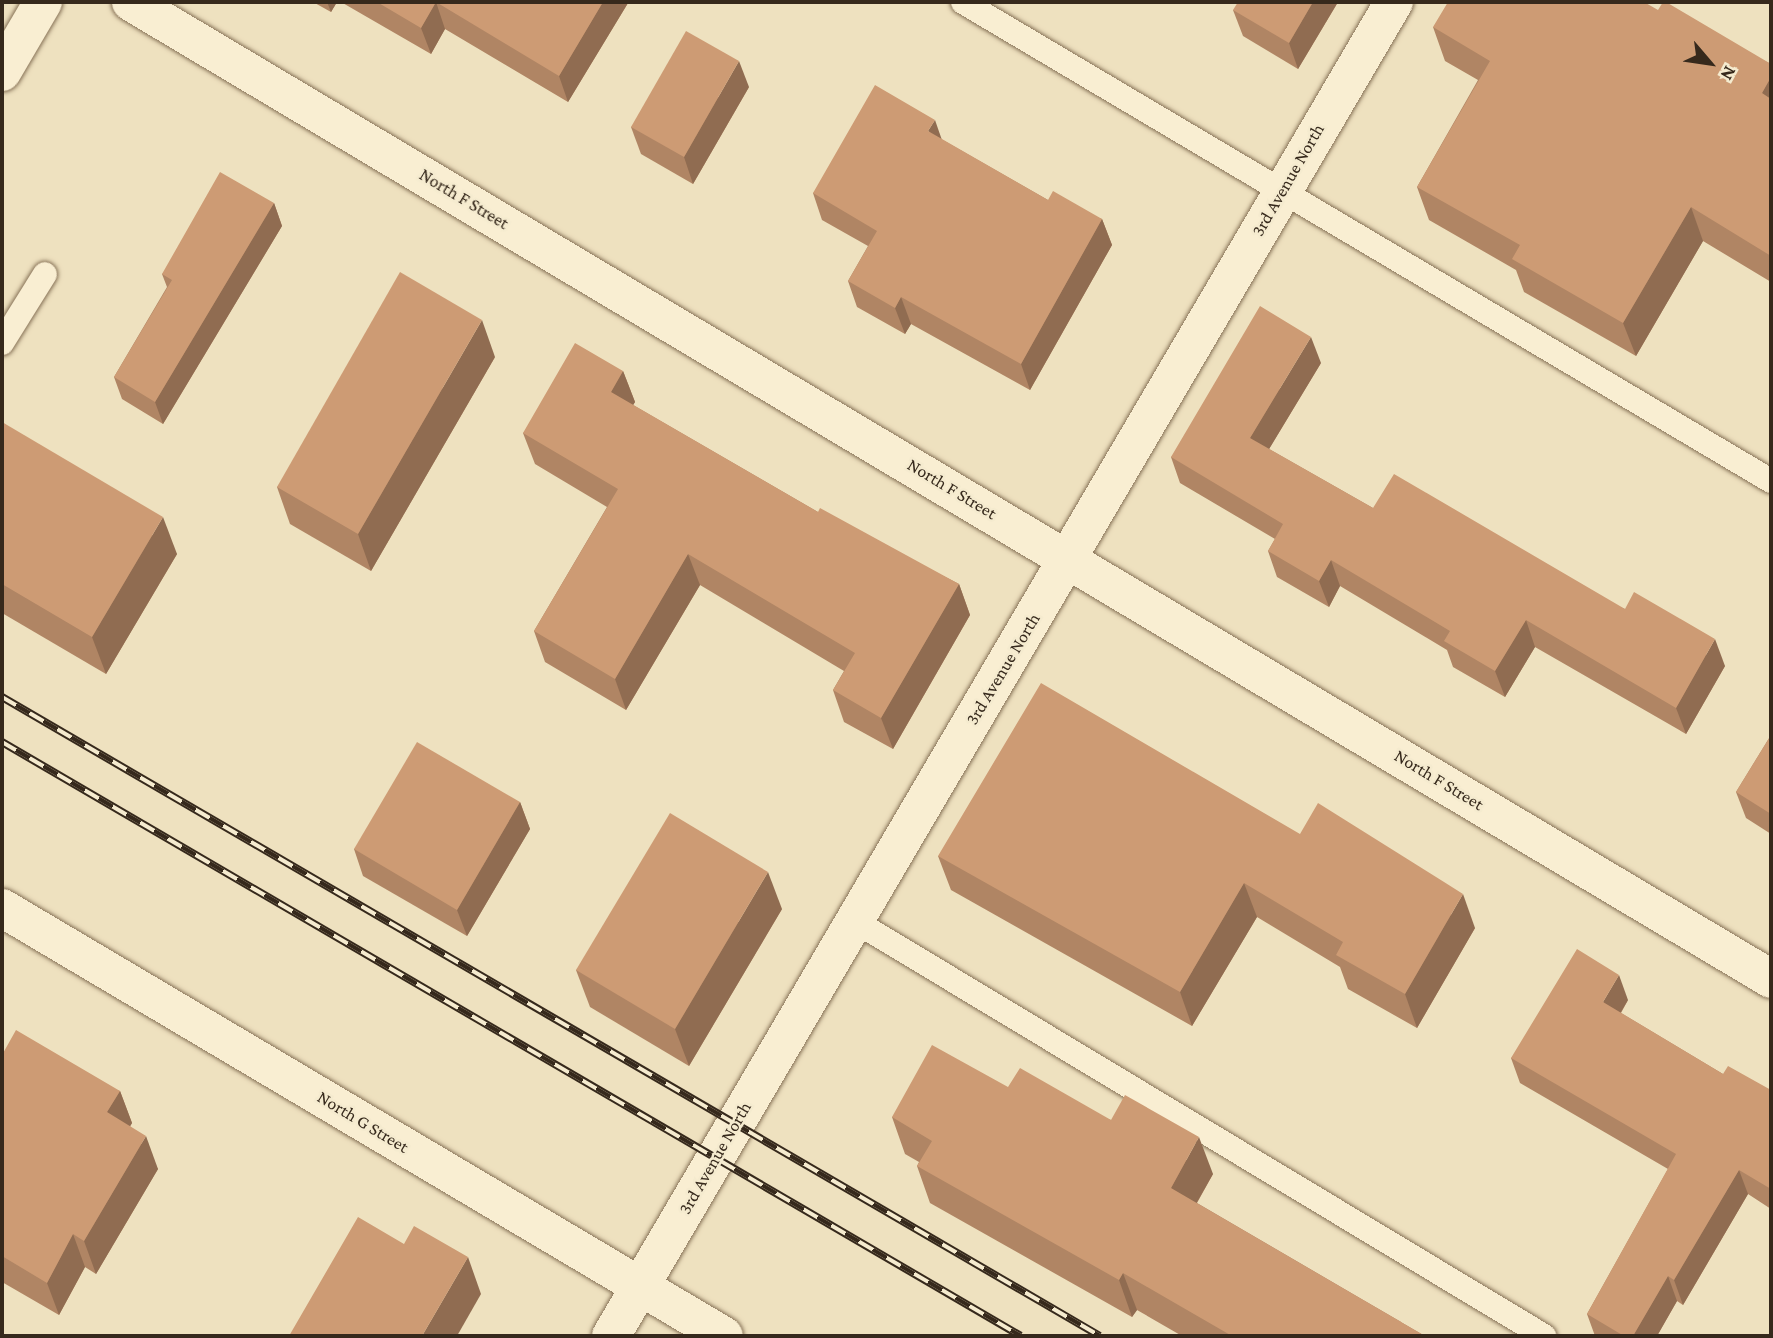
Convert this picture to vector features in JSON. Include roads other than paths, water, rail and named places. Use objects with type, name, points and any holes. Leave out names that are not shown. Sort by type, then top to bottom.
[{"type":"street","points":[[2,72],[43,2]]},
{"type":"street","name":"North F Street","points":[[131,2],[1771,979]]},
{"type":"street","name":"3rd Avenue North","points":[[611,1336],[853,920],[1070,559],[1280,193],[1394,2]]},
{"type":"street","name":"North G Street","points":[[2,908],[724,1336]]},
{"type":"lane","points":[[963,2],[1280,193],[1455,289],[1771,481]]},
{"type":"lane","points":[[2,343],[45,274]]},
{"type":"lane","points":[[853,920],[1544,1336]]},
{"type":"railway","points":[[2,697],[1100,1336]]},
{"type":"railway","points":[[2,742],[1021,1336]]}]
